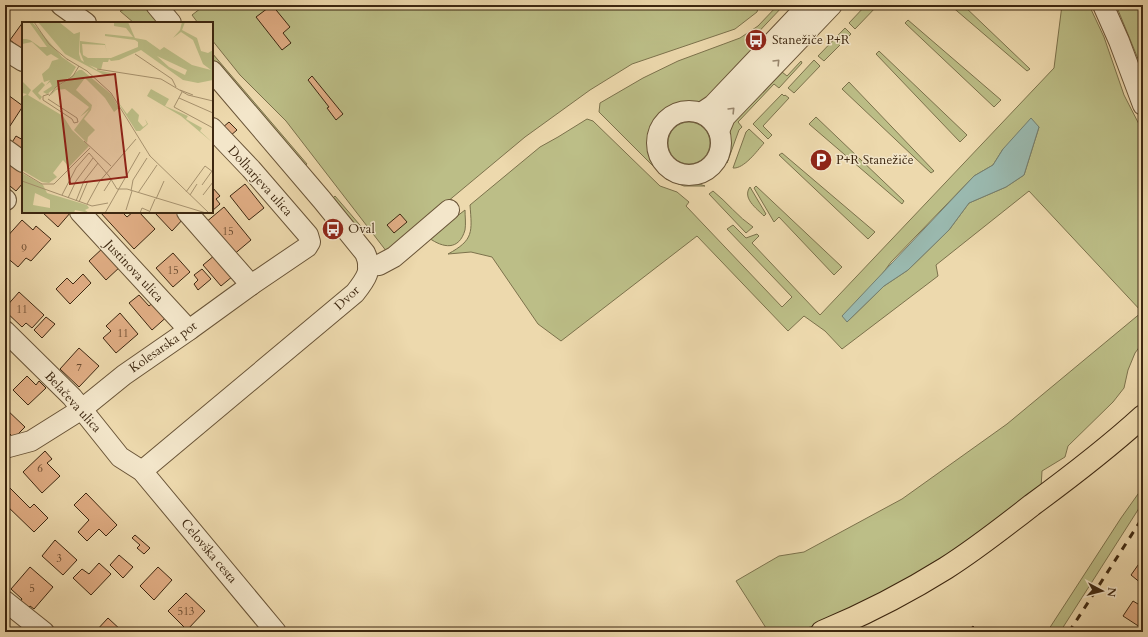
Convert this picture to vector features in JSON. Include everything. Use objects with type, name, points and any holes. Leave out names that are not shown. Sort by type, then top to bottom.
[{"type":"main road","points":[[822,632],[890,600],[947,567],[1051,491],[1112,443],[1143,416]]},
{"type":"street","points":[[61,5],[85,22]]},
{"type":"street","points":[[156,5],[170,22]]},
{"type":"street","points":[[701,113],[713,105],[808,5]]},
{"type":"street","points":[[719,132],[711,120],[701,113],[691,111],[680,112],[670,117],[662,125],[658,135],[657,146],[660,157],[667,166],[676,172],[686,175],[705,171],[715,162],[720,151],[721,144],[719,132],[721,123],[725,117],[832,5]]},
{"type":"street","points":[[1103,5],[1119,41],[1143,105]]},
{"type":"street","points":[[5,50],[22,60]]},
{"type":"street","points":[[213,72],[365,253],[368,260],[368,266],[379,264],[394,257],[449,210]]},
{"type":"street","name":"Dolharjeva ulica","points":[[213,129],[251,168],[308,235]]},
{"type":"street","points":[[5,149],[22,161]]},
{"type":"street","name":"Justinova ulica","points":[[81,213],[189,330]]},
{"type":"street","points":[[188,213],[251,285]]},
{"type":"street","name":"Kolesarska pot","points":[[5,448],[31,440],[82,409],[124,375],[307,247],[310,242],[308,235]]},
{"type":"street","name":"Dvor","points":[[142,471],[355,293],[365,281],[368,274],[368,266]]},
{"type":"street","name":"Belačeva ulica","points":[[5,331],[72,397],[120,457],[142,471]]},
{"type":"street","name":"Celovška cesta","points":[[142,471],[276,632]]},
{"type":"street","points":[[5,600],[44,632]]},
{"type":"green space","points":[[127,5],[145,5],[160,22],[133,22],[120,11],[125,9]]},
{"type":"green space","points":[[205,5],[759,5],[757,12],[735,29],[632,64],[590,90],[525,137],[387,252],[286,121],[240,75],[213,41],[213,22],[197,22],[192,15]]},
{"type":"green space","points":[[778,5],[784,5],[750,41],[755,46],[745,57],[734,74],[700,103],[681,105],[670,109],[662,115],[652,132],[652,152],[655,161],[661,169],[673,178],[705,186],[684,186],[666,179],[599,112],[600,103],[643,78],[678,61],[740,38],[758,26]]},
{"type":"green space","points":[[866,5],[878,5],[855,29],[849,23]]},
{"type":"green space","points":[[950,5],[963,5],[1030,69],[1027,71]]},
{"type":"green space","points":[[1062,5],[1089,5],[1104,37],[1124,95],[1143,132],[1143,342],[1135,353],[1128,370],[1124,388],[1113,402],[1068,446],[1065,457],[1042,471],[1041,488],[932,567],[827,621],[796,632],[767,632],[766,628],[736,581],[779,556],[804,552],[902,499],[1007,424],[1142,312],[1029,191],[936,265],[938,276],[842,349],[825,331],[804,316],[788,331],[697,236],[561,341],[538,324],[492,257],[471,252],[448,254],[463,244],[470,234],[470,205],[540,147],[587,119],[593,121],[660,186],[677,192],[689,202],[686,206],[782,307],[792,297],[727,229],[733,225],[746,238],[757,234],[759,236],[752,243],[820,315],[1054,68]],"holes":[[[1039,127],[1024,175],[1006,187],[969,203],[949,230],[908,270],[884,286],[847,322],[891,262],[974,176],[993,165],[1003,149]]]},
{"type":"green space","points":[[1116,5],[1143,5],[1143,71]]},
{"type":"green space","points":[[908,20],[1001,100],[994,107],[905,23]]},
{"type":"green space","points":[[845,28],[851,34],[824,61],[818,56]]},
{"type":"green space","points":[[879,51],[967,135],[960,142],[876,54]]},
{"type":"green space","points":[[213,54],[307,164],[303,167],[213,61]]},
{"type":"green space","points":[[814,60],[820,66],[794,93],[788,88]]},
{"type":"green space","points":[[801,61],[802,63],[779,88],[774,84],[738,122],[742,127],[739,130],[727,163],[725,157],[728,128],[782,72],[787,76]]},
{"type":"green space","points":[[849,82],[934,171],[931,173],[842,89]]},
{"type":"green space","points":[[782,94],[789,98],[763,126],[772,135],[768,139],[753,124]]},
{"type":"green space","points":[[816,117],[904,201],[902,204],[809,124]]},
{"type":"green space","points":[[685,122],[693,122],[701,125],[707,131],[710,143],[707,155],[701,161],[693,164],[685,164],[677,161],[671,155],[668,147],[668,139],[671,131],[677,125]]},
{"type":"green space","points":[[749,129],[764,143],[746,163],[737,168],[733,168],[746,132]]},
{"type":"green space","points":[[782,153],[875,232],[868,239],[779,155]]},
{"type":"green space","points":[[756,186],[842,267],[834,275],[779,217],[774,222],[754,188]]},
{"type":"green space","points":[[750,187],[766,214],[764,216],[749,199],[748,191]]},
{"type":"green space","points":[[713,191],[742,219],[753,227],[746,233],[709,194]]},
{"type":"green space","points":[[335,196],[365,231],[361,235],[331,200]]},
{"type":"green space","points":[[465,210],[465,230],[459,242],[450,246],[440,244],[429,238]]},
{"type":"green space","points":[[1143,487],[1143,502],[1060,632],[1047,632],[1121,518]]},
{"type":"water","points":[[1031,118],[1039,127],[1024,175],[1006,187],[969,203],[949,230],[908,270],[884,286],[847,322],[842,316],[974,176],[993,165],[1003,149]]},
{"type":"building","points":[[272,5],[290,27],[283,33],[291,43],[282,50],[256,17]]},
{"type":"building","points":[[22,23],[22,49],[10,40]]},
{"type":"building","points":[[312,76],[343,114],[336,120],[327,108],[329,107],[308,80]]},
{"type":"building","points":[[8,95],[22,105],[10,126],[5,123],[5,99]]},
{"type":"building","points":[[229,122],[237,130],[230,136],[222,128]]},
{"type":"building","points":[[16,136],[22,139],[21,150],[11,144]]},
{"type":"building","points":[[9,160],[22,171],[22,184],[16,191],[5,182],[5,166]]},
{"type":"building","points":[[245,184],[264,208],[249,220],[230,196]]},
{"type":"building","points":[[213,188],[220,196],[216,199],[220,204],[213,210]]},
{"type":"building","points":[[224,207],[251,240],[232,256],[205,223]]},
{"type":"building","points":[[43,213],[70,213],[58,227]]},
{"type":"building","points":[[101,213],[123,213],[127,217],[132,213],[140,213],[155,229],[134,249]]},
{"type":"building","points":[[155,213],[179,213],[184,218],[172,231]]},
{"type":"building","points":[[400,214],[407,222],[394,233],[387,225]]},
{"type":"building","points":[[22,220],[33,230],[36,226],[51,239],[31,261],[26,258],[18,267],[5,256],[5,239]]},
{"type":"building","points":[[104,247],[121,266],[106,280],[89,261]]},
{"type":"building","points":[[173,253],[190,272],[173,287],[156,268]]},
{"type":"building","points":[[215,255],[233,276],[221,286],[203,265]]},
{"type":"building","points":[[202,269],[211,279],[198,290],[194,284],[198,280],[194,275]]},
{"type":"building","points":[[83,274],[91,283],[70,304],[56,289],[67,278],[73,284]]},
{"type":"building","points":[[19,292],[44,315],[32,328],[26,323],[22,327],[5,311],[5,308]]},
{"type":"building","points":[[139,295],[149,306],[157,299],[170,314],[152,330],[129,303]]},
{"type":"building","points":[[120,313],[138,334],[116,353],[103,338],[111,331],[106,326]]},
{"type":"building","points":[[46,317],[55,324],[42,338],[34,330]]},
{"type":"building","points":[[79,348],[99,366],[79,387],[60,369]]},
{"type":"building","points":[[27,376],[36,385],[39,381],[46,388],[28,405],[13,390]]},
{"type":"building","points":[[5,408],[25,427],[14,438],[5,429]]},
{"type":"building","points":[[45,451],[52,459],[47,463],[60,476],[42,493],[23,472]]},
{"type":"building","points":[[6,484],[30,508],[34,504],[48,518],[34,532],[5,504]]},
{"type":"building","points":[[86,493],[117,525],[106,536],[99,529],[87,541],[78,532],[89,520],[74,505]]},
{"type":"building","points":[[135,535],[150,548],[144,554],[137,548],[140,545],[132,538]]},
{"type":"building","points":[[55,540],[77,560],[63,575],[42,556]]},
{"type":"building","points":[[119,555],[133,567],[123,578],[110,565]]},
{"type":"building","points":[[1143,558],[1143,583],[1142,584],[1131,575]]},
{"type":"building","points":[[99,563],[111,574],[91,595],[73,578],[82,569],[89,574]]},
{"type":"building","points":[[30,567],[53,587],[34,609],[30,606],[27,609],[19,603],[22,599],[11,589]]},
{"type":"building","points":[[158,567],[172,580],[154,600],[140,586]]},
{"type":"building","points":[[186,593],[205,611],[187,630],[168,611]]},
{"type":"building","points":[[1133,601],[1143,607],[1143,629],[1123,616]]},
{"type":"building","points":[[108,618],[123,632],[95,632]]},
{"type":"building","points":[[973,626],[979,632],[966,632]]},
{"type":"railway","points":[[1069,632],[1143,517]]},
{"type":"place","name":"Stanežiče P+R","points":[[756,40]]},
{"type":"place","name":"P+R Stanežiče","points":[[821,160]]},
{"type":"place","name":"Oval","points":[[333,229]]}]
